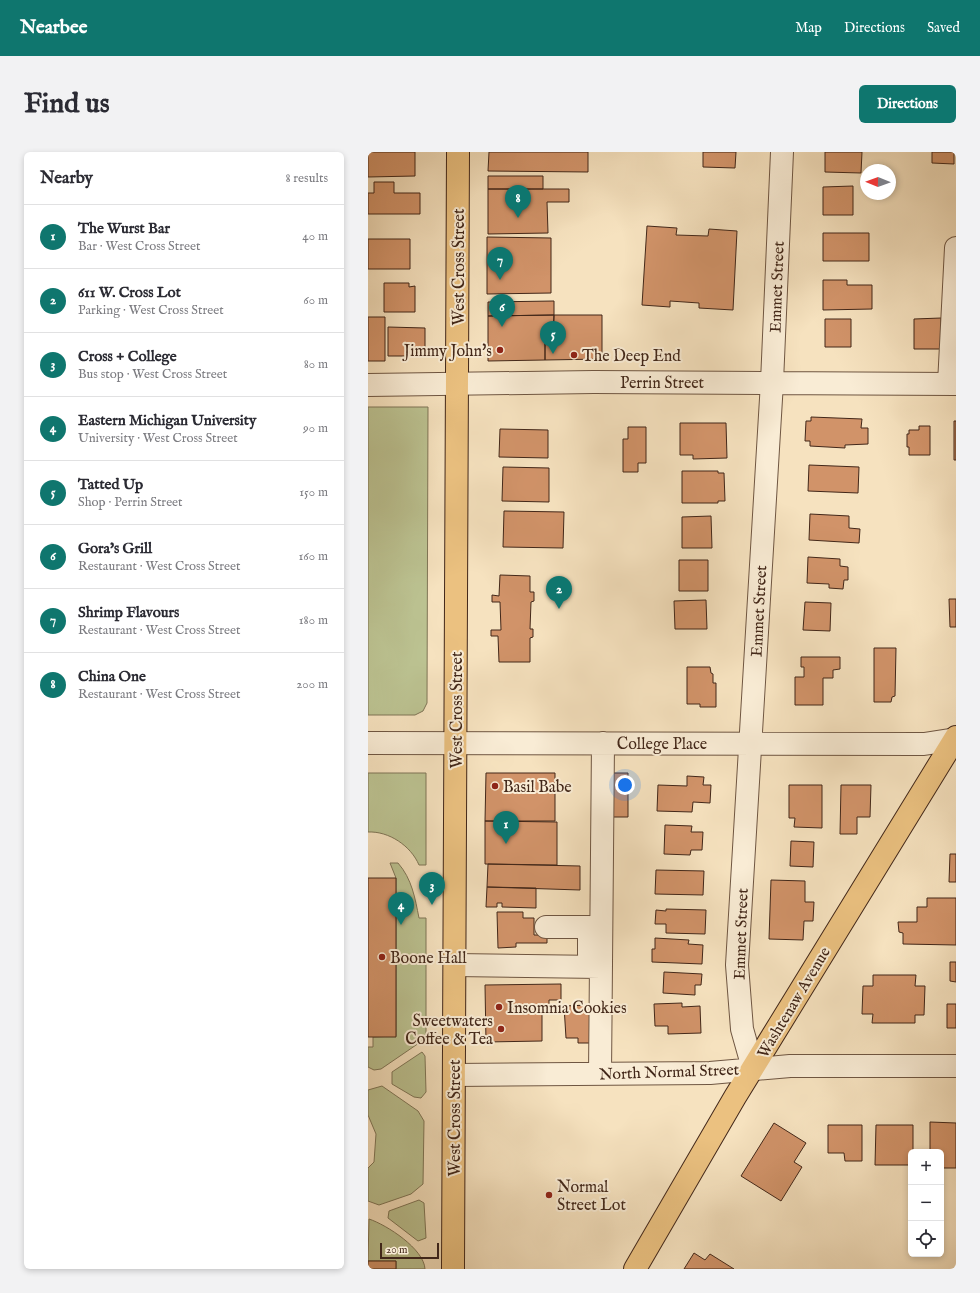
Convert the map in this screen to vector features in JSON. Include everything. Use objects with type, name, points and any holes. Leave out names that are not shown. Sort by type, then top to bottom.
[{"type":"main road","name":"West Cross Street","points":[[453,1269],[458,152]]},
{"type":"main road","name":"Washtenaw Avenue","points":[[635,1269],[753,1068],[956,739]]},
{"type":"street","name":"Emmet Street","points":[[753,1068],[742,1029],[737,965],[772,382],[782,152]]},
{"type":"street","points":[[952,384],[956,248]]},
{"type":"street","name":"Perrin Street","points":[[368,384],[587,382],[952,384]]},
{"type":"street","name":"College Place","points":[[368,744],[924,744],[956,739]]},
{"type":"street","points":[[600,1074],[595,967],[603,743]]},
{"type":"street","points":[[546,927],[589,927],[595,967]]},
{"type":"street","points":[[455,966],[595,967]]},
{"type":"street","name":"North Normal Street","points":[[455,1075],[710,1073],[753,1068],[790,1066],[956,1066]]},
{"type":"green space","points":[[368,407],[428,407],[427,703],[423,711],[415,715],[368,715]]},
{"type":"green space","points":[[368,773],[426,773],[426,865],[419,865],[411,852],[405,846],[391,837],[376,832],[368,832]]},
{"type":"green space","points":[[390,863],[398,863],[403,869],[410,882],[419,918],[426,918],[426,1033],[425,1038],[419,1043],[381,1069],[374,1070],[368,1067],[368,1047],[373,1047],[373,1037],[396,1036],[396,878]]},
{"type":"green space","points":[[422,1052],[425,1056],[426,1092],[421,1098],[414,1097],[392,1084],[392,1072]]},
{"type":"green space","points":[[382,1086],[418,1111],[424,1121],[423,1184],[411,1194],[379,1205],[368,1201],[368,1168],[374,1162],[376,1134],[368,1115],[368,1090]]},
{"type":"green space","points":[[419,1200],[424,1203],[426,1238],[418,1241],[388,1218],[389,1211]]},
{"type":"green space","points":[[369,1219],[394,1232],[412,1246],[423,1261],[425,1269],[396,1269],[396,1261],[368,1261]]},
{"type":"building","points":[[368,152],[415,152],[415,176],[368,177]]},
{"type":"building","points":[[489,152],[588,152],[588,172],[488,171]]},
{"type":"building","points":[[703,152],[736,152],[735,168],[703,167]]},
{"type":"building","points":[[825,152],[862,152],[860,173],[825,172]]},
{"type":"building","points":[[932,152],[954,152],[954,164],[932,163]]},
{"type":"building","points":[[488,176],[543,176],[543,189],[488,189]]},
{"type":"building","points":[[374,182],[394,182],[394,193],[420,193],[420,214],[368,214],[368,193],[374,193]]},
{"type":"building","points":[[853,186],[853,215],[823,215],[823,187]]},
{"type":"building","points":[[488,189],[569,189],[569,202],[547,202],[548,233],[488,234]]},
{"type":"building","points":[[647,226],[677,228],[676,235],[708,236],[709,229],[737,231],[733,310],[699,308],[699,303],[670,301],[670,307],[642,305]]},
{"type":"building","points":[[823,233],[869,233],[869,261],[823,261]]},
{"type":"building","points":[[487,237],[551,238],[551,293],[487,294]]},
{"type":"building","points":[[368,239],[410,239],[410,269],[368,269]]},
{"type":"building","points":[[823,280],[847,280],[847,285],[872,285],[872,309],[823,310]]},
{"type":"building","points":[[384,283],[409,283],[409,287],[415,286],[415,312],[384,312]]},
{"type":"building","points":[[554,301],[554,315],[488,316],[488,302]]},
{"type":"building","points":[[554,315],[553,339],[545,339],[545,360],[488,361],[488,316]]},
{"type":"building","points":[[554,315],[602,315],[602,359],[545,360],[545,339],[553,339]]},
{"type":"building","points":[[368,317],[385,317],[385,361],[368,361]]},
{"type":"building","points":[[941,318],[941,349],[914,349],[914,319]]},
{"type":"building","points":[[825,319],[851,319],[851,347],[825,347]]},
{"type":"building","points":[[388,327],[425,328],[425,356],[388,356]]},
{"type":"building","points":[[811,417],[862,419],[861,428],[868,428],[868,444],[845,445],[845,448],[810,446],[810,441],[805,441],[806,421],[811,421]]},
{"type":"building","points":[[954,421],[956,421],[956,460],[954,460]]},
{"type":"building","points":[[680,423],[726,423],[727,458],[693,459],[693,455],[680,455]]},
{"type":"building","points":[[919,426],[930,426],[930,455],[909,455],[909,447],[907,447],[907,434],[909,434],[909,430],[919,430]]},
{"type":"building","points":[[628,427],[646,427],[646,463],[638,463],[638,472],[623,472],[623,439],[628,439]]},
{"type":"building","points":[[500,429],[548,430],[548,458],[499,457]]},
{"type":"building","points":[[809,465],[859,467],[858,493],[808,491]]},
{"type":"building","points":[[503,467],[549,468],[549,502],[502,501]]},
{"type":"building","points":[[682,471],[718,471],[718,473],[724,473],[725,501],[718,501],[718,503],[682,503]]},
{"type":"building","points":[[504,511],[564,512],[563,548],[503,547]]},
{"type":"building","points":[[810,514],[849,516],[849,528],[860,529],[859,543],[809,540]]},
{"type":"building","points":[[711,516],[712,548],[682,548],[682,517]]},
{"type":"building","points":[[808,557],[840,559],[840,566],[848,567],[848,580],[844,580],[843,589],[829,588],[829,584],[807,583]]},
{"type":"building","points":[[679,560],[708,560],[708,591],[679,591]]},
{"type":"building","points":[[500,575],[530,576],[530,592],[534,592],[534,601],[531,602],[530,629],[533,629],[533,637],[530,638],[530,662],[499,662],[498,636],[491,636],[491,630],[501,630],[500,602],[492,602],[492,595],[499,596]]},
{"type":"building","points":[[949,599],[956,599],[956,627],[950,627]]},
{"type":"building","points":[[706,600],[707,629],[675,629],[674,601]]},
{"type":"building","points":[[805,602],[831,603],[830,631],[803,630]]},
{"type":"building","points":[[874,648],[896,648],[895,696],[892,697],[891,702],[874,702]]},
{"type":"building","points":[[801,657],[840,657],[840,669],[833,670],[833,678],[823,678],[823,705],[795,705],[795,677],[804,677],[804,667],[801,667]]},
{"type":"building","points":[[687,667],[710,667],[711,673],[713,674],[713,683],[716,683],[716,707],[700,707],[700,704],[687,704]]},
{"type":"building","points":[[486,773],[555,773],[555,821],[485,821]]},
{"type":"building","points":[[611,773],[628,773],[628,817],[611,817]]},
{"type":"building","points":[[687,776],[704,777],[703,785],[711,785],[710,803],[693,802],[692,812],[657,811],[658,785],[687,786]]},
{"type":"building","points":[[789,785],[822,785],[822,828],[794,827],[795,818],[789,818]]},
{"type":"building","points":[[841,785],[871,785],[870,817],[857,817],[857,834],[840,834]]},
{"type":"building","points":[[485,821],[557,822],[557,865],[485,864]]},
{"type":"building","points":[[665,825],[692,826],[691,832],[703,832],[702,850],[691,850],[690,855],[664,854]]},
{"type":"building","points":[[791,841],[814,842],[813,867],[790,866]]},
{"type":"building","points":[[950,854],[956,854],[956,882],[949,882]]},
{"type":"building","points":[[488,864],[580,866],[580,890],[487,887]]},
{"type":"building","points":[[656,870],[704,871],[703,895],[655,894]]},
{"type":"building","name":"Boone Hall","points":[[368,878],[396,878],[396,1037],[368,1037]]},
{"type":"building","points":[[771,880],[805,881],[805,902],[814,902],[813,921],[804,921],[803,940],[769,939]]},
{"type":"building","points":[[487,887],[536,888],[536,908],[502,907],[502,903],[497,903],[497,907],[486,907]]},
{"type":"building","points":[[927,898],[956,898],[956,945],[903,944],[903,933],[899,932],[898,922],[917,922],[917,907],[927,907]]},
{"type":"building","points":[[666,909],[706,910],[705,934],[666,933],[666,924],[655,924],[656,910],[666,911]]},
{"type":"building","points":[[497,912],[523,912],[523,918],[534,918],[534,935],[547,935],[547,943],[516,943],[516,947],[498,948]]},
{"type":"building","points":[[655,938],[689,940],[688,944],[703,945],[702,964],[652,962],[652,949],[655,949]]},
{"type":"building","points":[[950,962],[956,962],[956,982],[950,981]]},
{"type":"building","points":[[664,972],[702,974],[701,985],[695,985],[695,995],[663,993]]},
{"type":"building","points":[[873,975],[916,975],[915,986],[925,986],[924,1015],[915,1015],[915,1023],[872,1023],[873,1014],[862,1014],[863,986],[873,986]]},
{"type":"building","points":[[561,984],[561,1000],[549,1000],[549,1011],[542,1011],[542,1041],[486,1042],[485,985]]},
{"type":"building","points":[[682,1003],[682,1007],[700,1006],[701,1033],[668,1034],[668,1026],[655,1026],[654,1004]]},
{"type":"building","points":[[947,1004],[956,1004],[956,1028],[947,1028]]},
{"type":"building","points":[[590,1005],[591,1043],[578,1043],[578,1038],[566,1038],[564,1006]]},
{"type":"building","points":[[930,1122],[956,1123],[956,1168],[944,1168],[944,1149],[930,1149]]},
{"type":"building","points":[[774,1123],[806,1143],[794,1162],[802,1167],[781,1201],[741,1176]]},
{"type":"building","points":[[828,1125],[862,1125],[862,1161],[845,1161],[844,1153],[828,1153]]},
{"type":"building","points":[[876,1125],[913,1125],[913,1149],[908,1149],[908,1165],[875,1165]]},
{"type":"building","points":[[694,1253],[705,1260],[710,1254],[734,1269],[684,1269]]},
{"type":"building","points":[[368,1261],[396,1261],[396,1269],[368,1269]]},
{"type":"place","name":"China One","points":[[518,218]]},
{"type":"place","name":"Shrimp Flavours","points":[[500,280]]},
{"type":"place","name":"Gora's Grill","points":[[502,327]]},
{"type":"place","name":"Jimmy John's","points":[[500,350]]},
{"type":"place","name":"Tatted Up","points":[[553,354]]},
{"type":"place","name":"The Deep End","points":[[574,355]]},
{"type":"place","name":"611 W. Cross Lot","points":[[559,609]]},
{"type":"place","name":"Basil Babe","points":[[495,786]]},
{"type":"place","name":"The Wurst Bar","points":[[506,844]]},
{"type":"place","name":"Cross + College","points":[[432,905]]},
{"type":"place","name":"Eastern Michigan University","points":[[401,925]]},
{"type":"place","name":"Boone Hall","points":[[382,957]]},
{"type":"place","name":"Insomnia Cookies","points":[[499,1007]]},
{"type":"place","name":"Sweetwaters Coffee & Tea","points":[[501,1029]]},
{"type":"place","name":"Normal Street Lot","points":[[549,1195]]}]
